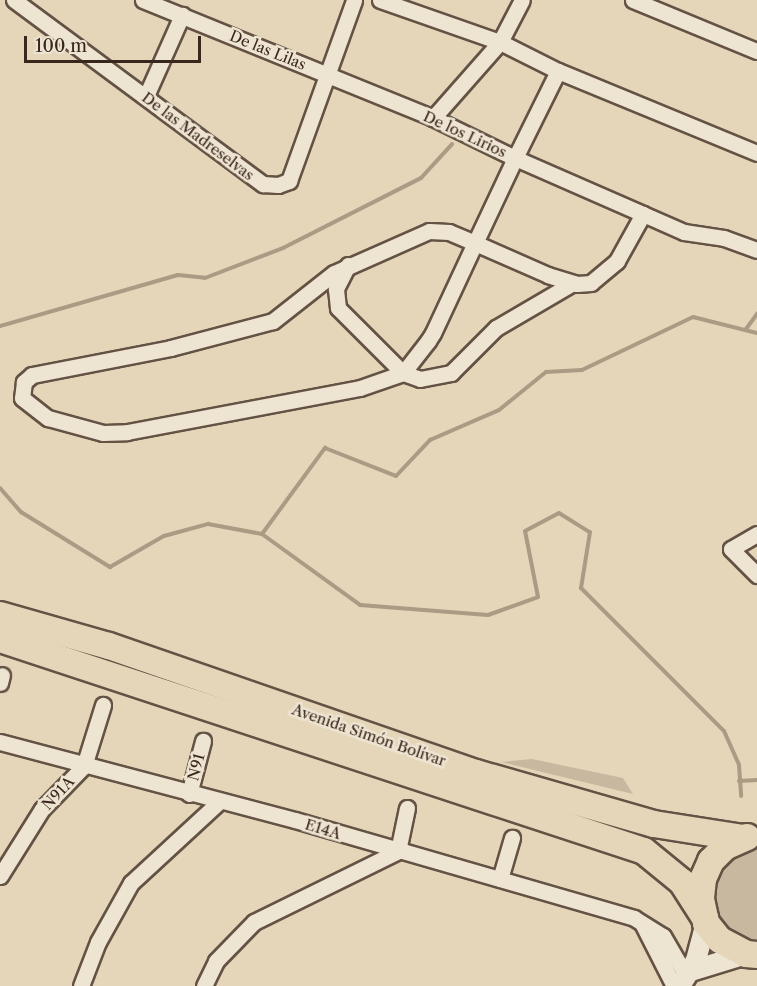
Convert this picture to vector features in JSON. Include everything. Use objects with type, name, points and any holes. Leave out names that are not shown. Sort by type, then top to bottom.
[{"type":"highway","name":"Avenida Simón Bolívar","points":[[0,615],[109,646],[476,773],[654,824],[749,836]]},
{"type":"highway","name":"Avenida Simón Bolívar","points":[[0,639],[644,851],[682,882],[720,940],[751,955]]},
{"type":"highway","name":"Avenida Simón Bolívar","points":[[706,920],[701,899],[703,879],[711,861],[724,847],[749,836]]},
{"type":"street","name":"De las Madreselvas","points":[[14,0],[263,184],[278,185],[290,181],[326,73],[354,0]]},
{"type":"street","name":"De las Lilas","points":[[143,0],[326,73]]},
{"type":"street","points":[[380,0],[500,42],[558,71],[757,152]]},
{"type":"street","points":[[433,118],[500,42],[522,0]]},
{"type":"street","points":[[633,0],[757,51]]},
{"type":"street","points":[[146,96],[182,15]]},
{"type":"street","name":"De los Lirios","points":[[326,73],[433,118],[515,158],[558,71]]},
{"type":"street","points":[[643,214],[612,267],[591,283],[573,283],[475,243],[449,232],[429,231],[348,265],[273,321],[149,353],[32,375],[24,382],[22,399],[48,418],[104,433],[127,432],[360,388],[403,373],[428,341],[475,243],[515,158],[643,214],[684,232],[724,238],[757,250]]},
{"type":"street","points":[[348,265],[336,289],[338,308],[403,373],[431,380],[451,373],[496,328],[573,283]]},
{"type":"street","points":[[757,534],[733,546],[732,552],[757,575]]},
{"type":"street","name":"N91A","points":[[0,876],[42,809],[84,766],[103,705]]},
{"type":"street","name":"N91","points":[[189,794],[203,741]]},
{"type":"street","name":"E14A","points":[[0,742],[220,801],[634,918],[643,925],[651,925],[663,936],[683,980]]},
{"type":"street","points":[[81,986],[98,942],[131,884],[220,801]]},
{"type":"street","points":[[204,986],[216,961],[254,922],[398,851],[407,807]]},
{"type":"street","points":[[500,879],[512,838]]},
{"type":"street","points":[[683,980],[706,920]]},
{"type":"street","points":[[683,980],[751,955]]},
{"type":"shaded area","points":[[532,759],[623,778],[633,794],[501,762]]},
{"type":"shaded area","points":[[757,839],[757,947],[735,941],[711,914],[717,862]]},
{"type":"waterway","points":[[0,326],[178,275],[205,278],[283,248],[421,178],[452,144]]},
{"type":"waterway","points":[[746,329],[757,314]]},
{"type":"waterway","points":[[262,534],[325,448],[396,476],[430,440],[499,410],[546,372],[582,370],[693,317],[757,333]]},
{"type":"waterway","points":[[0,488],[21,512],[110,567],[164,536],[208,524],[262,534],[360,605],[488,615],[538,597],[525,531],[559,513],[590,532],[581,588],[724,731],[739,765],[741,796]]},
{"type":"waterway","points":[[739,781],[757,780]]}]
